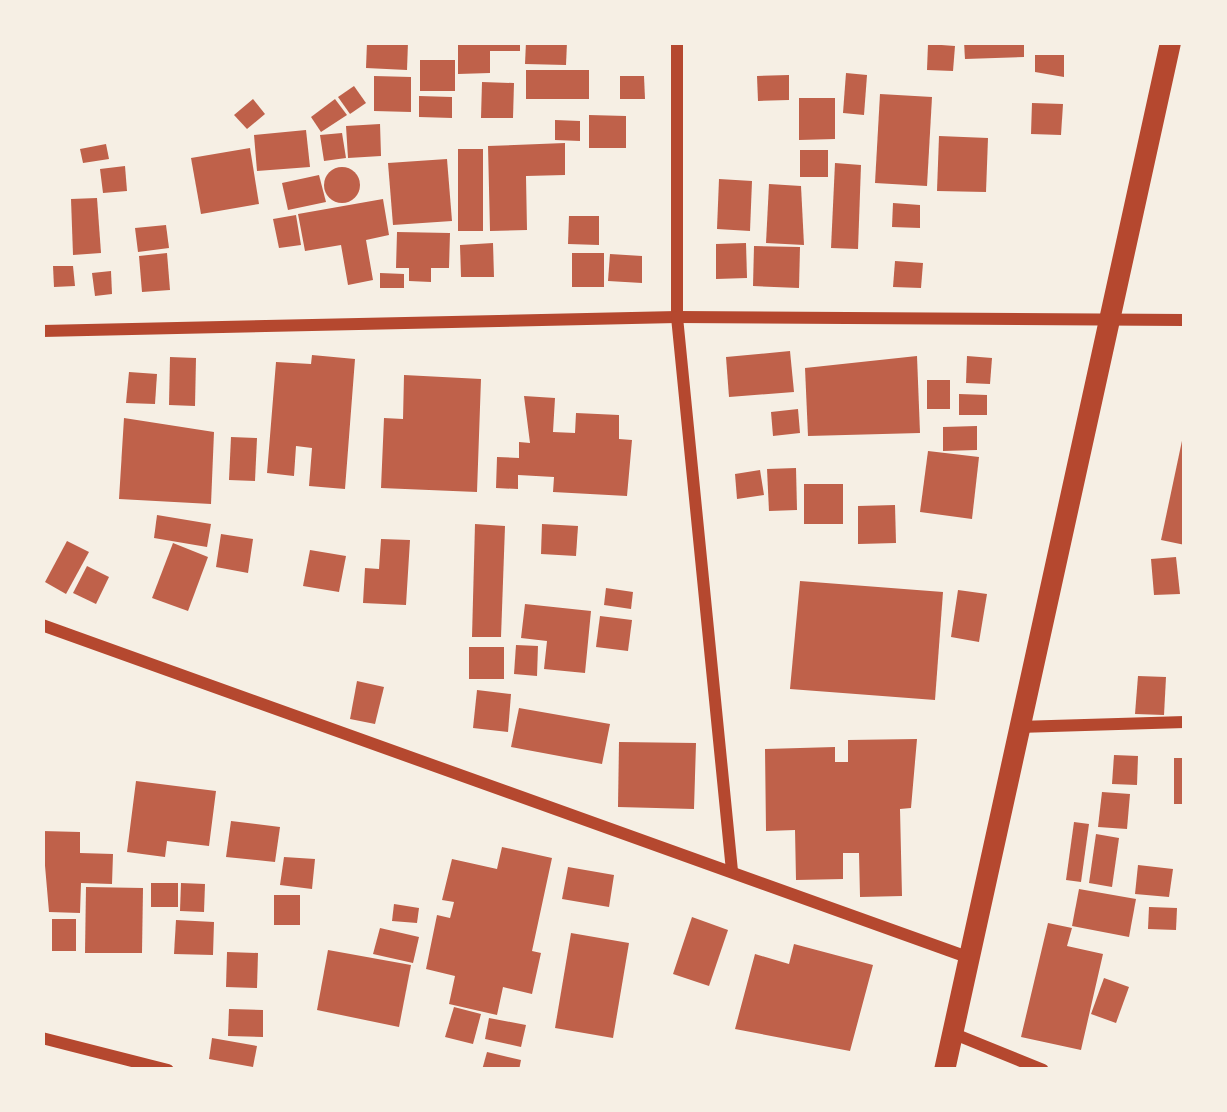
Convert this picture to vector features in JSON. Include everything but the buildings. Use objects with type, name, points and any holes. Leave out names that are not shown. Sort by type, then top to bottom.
[{"type":"street","points":[[677,42],[677,317],[732,871]]},
{"type":"street","points":[[944,1070],[1103,323],[1171,42]]},
{"type":"street","points":[[42,331],[677,317],[1185,320]]},
{"type":"street","points":[[42,625],[967,957]]},
{"type":"street","points":[[1017,727],[1185,722]]},
{"type":"street","points":[[952,1033],[1043,1070]]},
{"type":"street","points":[[42,1037],[169,1070]]}]
